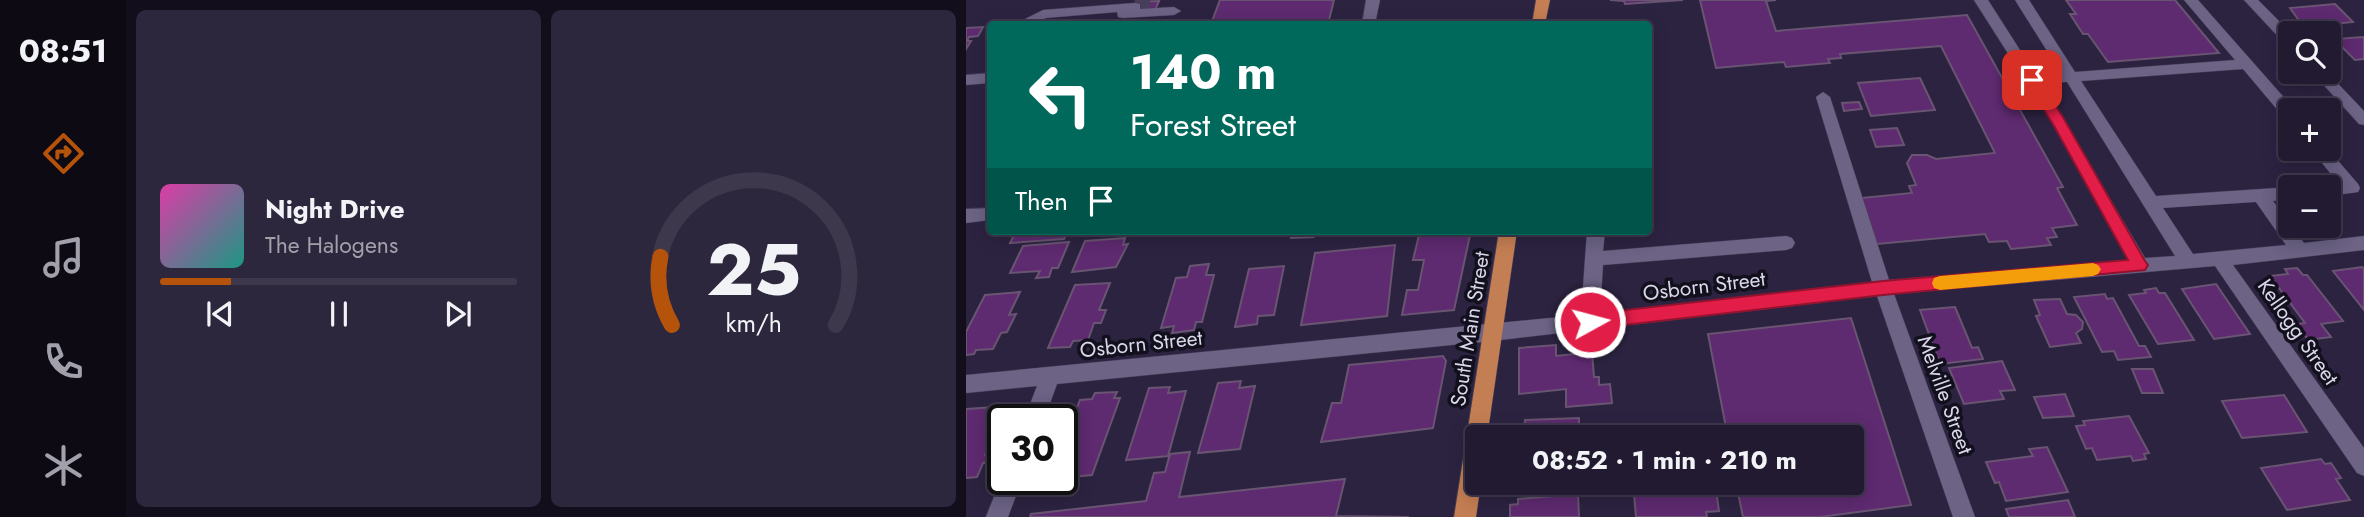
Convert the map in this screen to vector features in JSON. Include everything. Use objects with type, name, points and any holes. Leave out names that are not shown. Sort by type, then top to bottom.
[{"type":"main road","points":[[1540,21],[1543,0]]},
{"type":"main road","name":"South Main Street","points":[[1465,517],[1507,235]]},
{"type":"street","points":[[1370,21],[1373,0]]},
{"type":"street","points":[[1981,0],[2059,122],[2140,265]]},
{"type":"street","points":[[2022,0],[2188,261]]},
{"type":"street","points":[[2191,0],[2278,101]]},
{"type":"street","points":[[2251,0],[2278,28]]},
{"type":"street","points":[[1118,9],[1125,15],[1171,18],[1176,5],[1157,6]]},
{"type":"street","points":[[1028,21],[1043,14],[1135,8]]},
{"type":"street","points":[[2032,80],[2246,64]]},
{"type":"street","points":[[966,80],[987,74]]},
{"type":"street","points":[[2330,84],[2364,120]]},
{"type":"street","name":"Melville Street","points":[[1823,97],[1883,288],[1964,517]]},
{"type":"street","points":[[2329,161],[2352,188],[2341,189]]},
{"type":"street","points":[[2151,203],[2278,193]]},
{"type":"street","points":[[2260,195],[2300,250]]},
{"type":"street","points":[[966,216],[987,214]]},
{"type":"street","points":[[1590,322],[1596,235]]},
{"type":"street","points":[[1594,259],[1786,243]]},
{"type":"street","name":"Osborn Street","points":[[966,384],[1492,333],[1883,288],[2219,259],[2364,243]]},
{"type":"street","name":"Kellogg Street","points":[[2219,259],[2364,466]]},
{"type":"street","points":[[1040,404],[1051,375]]},
{"type":"street","points":[[997,517],[1005,495]]},
{"type":"building","points":[[1220,0],[1334,0],[1329,21],[1212,21]]},
{"type":"building","points":[[1610,0],[1683,0],[1625,4],[1624,1]]},
{"type":"building","points":[[1700,0],[1776,0],[1766,1],[1776,31],[1967,15],[2063,187],[2057,188],[2077,225],[2052,228],[2057,237],[2047,238],[2051,245],[2011,249],[2007,241],[1989,242],[1985,234],[1877,244],[1861,198],[1912,193],[1909,186],[1916,185],[1907,163],[1912,155],[1927,155],[1936,159],[1995,153],[1941,46],[1840,54],[1841,58],[1828,59],[1830,63],[1786,67],[1784,62],[1716,68]]},
{"type":"building","points":[[2066,0],[2175,0],[2219,53],[2108,62],[2088,34],[2083,34],[2070,14],[2076,14]]},
{"type":"building","points":[[1159,1],[1155,10],[1133,11],[1138,2]]},
{"type":"building","points":[[2335,4],[2353,22],[2299,21],[2290,8]]},
{"type":"building","points":[[983,27],[978,36],[969,37],[967,41],[971,41],[966,49],[966,28]]},
{"type":"building","points":[[2364,37],[2364,59],[2355,60],[2341,46],[2341,39]]},
{"type":"building","points":[[1920,78],[1935,110],[1871,116],[1858,83]]},
{"type":"building","points":[[1859,102],[1862,109],[1844,111],[1842,103]]},
{"type":"building","points":[[1897,128],[1904,145],[1876,147],[1870,130]]},
{"type":"building","points":[[1014,235],[1066,235],[1064,239],[1010,243]]},
{"type":"building","points":[[1292,235],[1315,235],[1314,237],[1291,238]]},
{"type":"building","points":[[1419,235],[1470,235],[1454,310],[1402,315],[1407,290],[1418,290],[1424,260],[1413,260]]},
{"type":"building","points":[[1125,238],[1123,245],[1128,244],[1116,267],[1072,272],[1085,241]]},
{"type":"building","points":[[1069,242],[1058,268],[1052,268],[1049,277],[1036,278],[1040,271],[1010,273],[1023,246]]},
{"type":"building","points":[[1395,245],[1387,316],[1301,325],[1315,253]]},
{"type":"building","points":[[1209,264],[1206,275],[1214,275],[1202,322],[1196,322],[1194,330],[1172,333],[1174,326],[1161,328],[1176,278],[1187,277],[1190,266]]},
{"type":"building","points":[[1284,266],[1274,315],[1258,316],[1257,324],[1235,327],[1249,269]]},
{"type":"building","points":[[2362,267],[2364,269],[2364,310],[2333,271]]},
{"type":"building","points":[[2297,268],[2303,275],[2307,275],[2343,321],[2321,324],[2331,337],[2308,340],[2297,324],[2305,323],[2270,276],[2288,274],[2285,269]]},
{"type":"building","points":[[1110,283],[1099,310],[1106,310],[1101,323],[1094,323],[1088,340],[1073,341],[1070,347],[1048,348],[1075,285]]},
{"type":"building","points":[[2216,284],[2250,334],[2214,339],[2182,289]]},
{"type":"building","points":[[2156,288],[2159,293],[2165,293],[2194,340],[2158,344],[2129,295],[2146,293],[2144,290]]},
{"type":"building","points":[[1020,292],[1009,315],[1016,314],[1007,332],[1001,333],[993,349],[976,350],[974,354],[966,355],[966,332],[985,295]]},
{"type":"building","points":[[2105,294],[2107,299],[2113,298],[2139,346],[2145,346],[2151,357],[2118,360],[2114,351],[2102,352],[2074,297]]},
{"type":"building","points":[[2060,299],[2067,314],[2076,315],[2083,322],[2082,329],[2076,333],[2081,343],[2050,347],[2036,316],[2040,315],[2034,300]]},
{"type":"building","points":[[1955,307],[1972,348],[1978,347],[1983,359],[1940,364],[1920,310]]},
{"type":"building","points":[[1851,318],[1911,505],[1820,517],[1743,517],[1738,495],[1864,495],[1864,425],[1726,425],[1708,334]]},
{"type":"building","points":[[1556,345],[1556,356],[1592,352],[1594,377],[1599,377],[1599,385],[1610,384],[1612,403],[1566,407],[1566,389],[1519,394],[1519,348]]},
{"type":"building","points":[[1443,356],[1446,361],[1433,428],[1321,442],[1332,403],[1341,403],[1349,365]]},
{"type":"building","points":[[2002,361],[2015,390],[2000,391],[2004,399],[1964,404],[1949,368]]},
{"type":"building","points":[[2132,369],[2153,369],[2163,393],[2142,393]]},
{"type":"building","points":[[1241,381],[1239,388],[1255,386],[1240,449],[1198,453],[1218,383]]},
{"type":"building","points":[[1170,387],[1168,393],[1186,391],[1168,456],[1126,460],[1149,388]]},
{"type":"building","points":[[1117,392],[1114,398],[1120,398],[1092,475],[1078,476],[1078,405],[1080,400],[1092,399],[1095,393]]},
{"type":"building","points":[[2065,394],[2074,416],[2043,418],[2034,397]]},
{"type":"building","points":[[2284,395],[2307,432],[2242,438],[2222,401]]},
{"type":"building","points":[[987,407],[987,463],[983,463],[977,477],[966,478],[966,409]]},
{"type":"building","points":[[2129,416],[2149,453],[2144,454],[2146,459],[2133,461],[2131,456],[2097,460],[2092,448],[2086,449],[2076,426],[2085,425],[2083,421]]},
{"type":"building","points":[[1579,418],[1579,425],[1525,425],[1525,420]]},
{"type":"building","points":[[2047,447],[2068,492],[2006,501],[1999,482],[1995,483],[1986,462],[2033,456],[2029,449]]},
{"type":"building","points":[[1190,452],[1179,497],[1345,479],[1336,516],[1409,517],[1030,517],[1031,514],[1146,501],[1154,473],[1165,472],[1170,454]]},
{"type":"building","points":[[2321,459],[2325,464],[2331,463],[2341,478],[2336,479],[2350,500],[2287,510],[2261,468]]},
{"type":"building","points":[[1578,495],[1579,517],[1510,517],[1510,505],[1518,504],[1518,499]]},
{"type":"building","points":[[1634,495],[1717,495],[1719,511],[1706,512],[1707,517],[1636,517]]},
{"type":"building","points":[[2068,500],[2075,517],[2009,517],[2006,509]]},
{"type":"tunnel","points":[[1135,7],[1157,6]]},
{"type":"slow traffic","points":[[1940,283],[2093,269]]},
{"type":"route","points":[[1590,322],[1883,288],[2140,265],[2059,122],[2032,80]]}]
